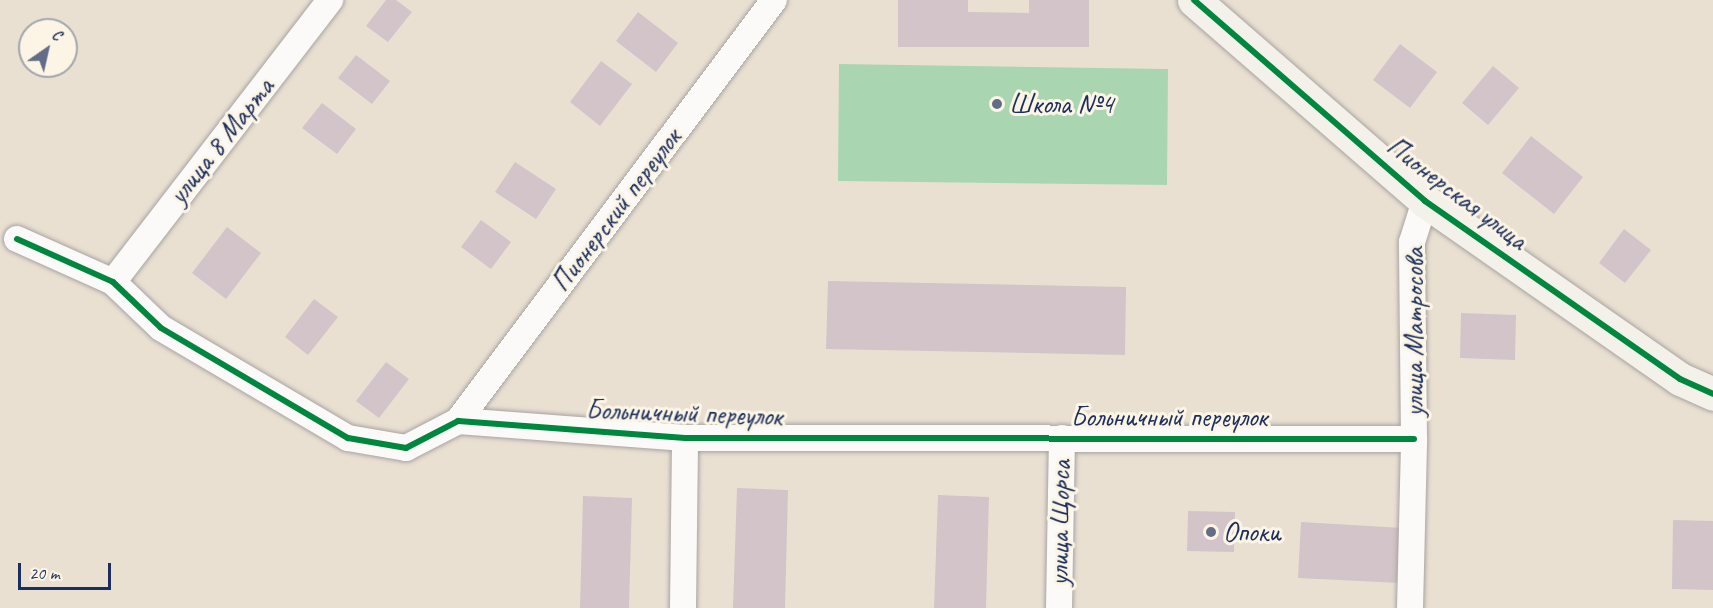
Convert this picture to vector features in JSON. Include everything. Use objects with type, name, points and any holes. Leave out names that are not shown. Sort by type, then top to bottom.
[{"type":"street","name":"улица 8 Марта","points":[[113,282],[330,0]]},
{"type":"street","name":"Пионерский переулок","points":[[458,421],[774,0]]},
{"type":"street","name":"Пионерская улица","points":[[1195,0],[1425,201],[1680,380],[1713,394]]},
{"type":"street","name":"улица Матросова","points":[[1410,608],[1414,439],[1412,242],[1425,201]]},
{"type":"street","points":[[17,239],[113,282],[160,328],[348,438],[405,448],[458,421]]},
{"type":"street","name":"Больничный переулок","points":[[458,421],[685,438],[1414,439]]},
{"type":"street","points":[[682,608],[685,438]]},
{"type":"street","name":"улица Щорса","points":[[1059,608],[1062,438]]},
{"type":"green space","points":[[839,64],[1168,69],[1167,185],[838,181]]},
{"type":"building","points":[[386,0],[396,0],[412,12],[388,42],[366,26]]},
{"type":"building","points":[[898,0],[968,0],[968,12],[1029,13],[1029,0],[1089,0],[1089,47],[898,47]]},
{"type":"building","points":[[638,12],[678,43],[656,72],[616,41]]},
{"type":"building","points":[[1400,44],[1437,72],[1410,108],[1373,80]]},
{"type":"building","points":[[356,55],[390,81],[372,104],[338,78]]},
{"type":"building","points":[[601,61],[632,84],[600,126],[570,102]]},
{"type":"building","points":[[1493,66],[1519,88],[1488,125],[1462,103]]},
{"type":"building","points":[[322,103],[356,129],[337,154],[302,128]]},
{"type":"building","points":[[1531,136],[1583,177],[1554,214],[1502,173]]},
{"type":"building","points":[[515,162],[556,189],[536,219],[495,192]]},
{"type":"building","points":[[481,220],[511,242],[491,269],[461,247]]},
{"type":"building","points":[[227,227],[261,253],[226,299],[192,273]]},
{"type":"building","points":[[1624,229],[1651,250],[1625,283],[1599,263]]},
{"type":"building","points":[[828,281],[1126,287],[1125,355],[826,349]]},
{"type":"building","points":[[314,299],[338,317],[308,355],[285,337]]},
{"type":"building","points":[[1461,313],[1516,315],[1515,360],[1460,358]]},
{"type":"building","points":[[386,362],[409,379],[379,418],[356,401]]},
{"type":"building","points":[[737,488],[788,490],[785,608],[733,608]]},
{"type":"building","points":[[938,495],[989,497],[986,608],[934,608]]},
{"type":"building","points":[[583,496],[632,498],[629,608],[580,608]]},
{"type":"building","name":"Опоки","points":[[1188,511],[1235,512],[1234,552],[1187,551]]},
{"type":"building","points":[[1673,520],[1713,521],[1713,590],[1672,589]]},
{"type":"building","points":[[1301,522],[1403,528],[1400,583],[1298,578]]},
{"type":"cycle path","points":[[1194,0],[1425,201],[1680,379],[1713,394]]},
{"type":"cycle path","points":[[17,239],[113,282],[161,328],[348,438],[406,448],[458,421],[685,438],[1414,439]]},
{"type":"place","name":"Школа №4","points":[[997,104]]},
{"type":"place","name":"Опоки","points":[[1211,532]]}]
